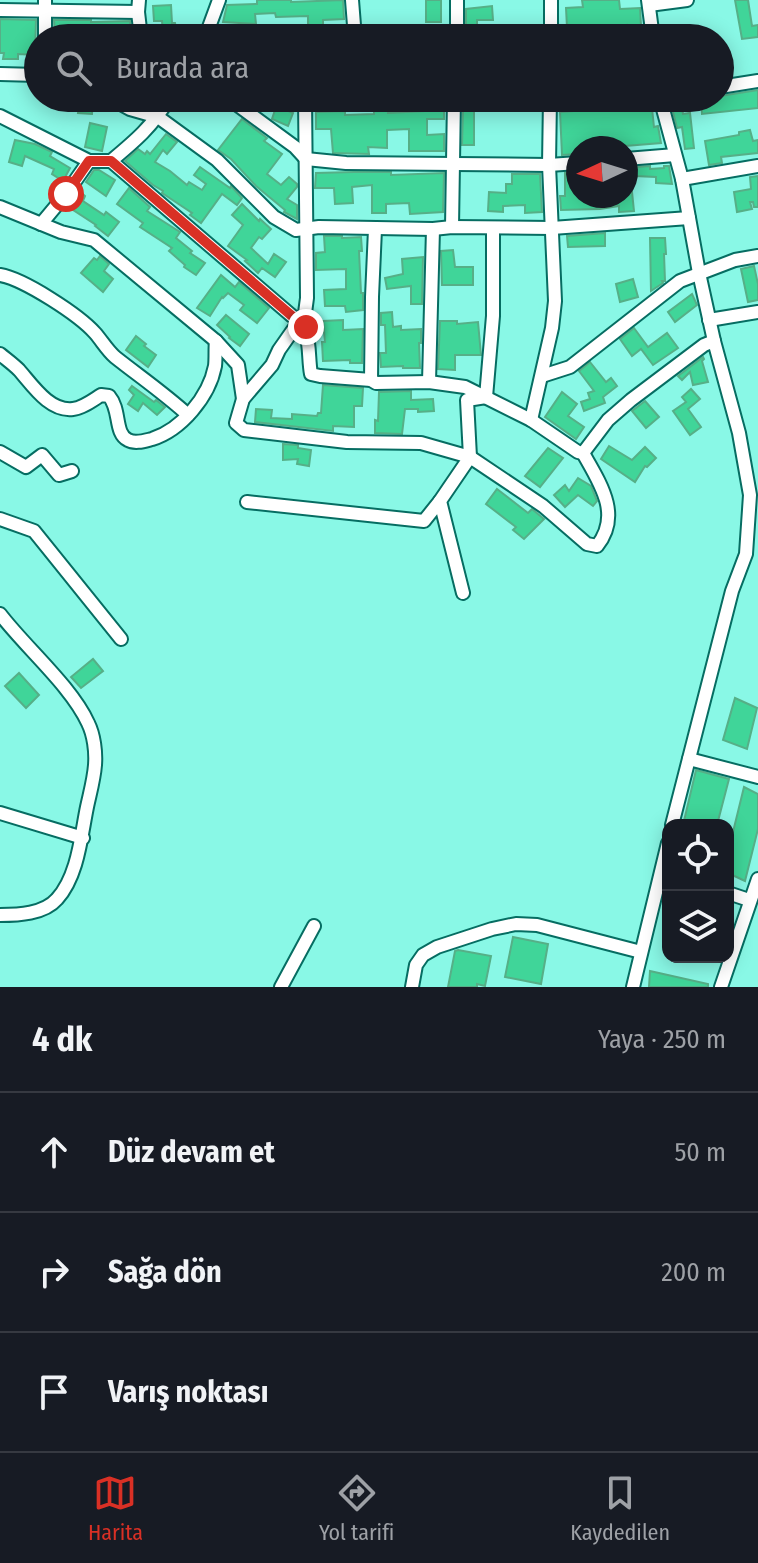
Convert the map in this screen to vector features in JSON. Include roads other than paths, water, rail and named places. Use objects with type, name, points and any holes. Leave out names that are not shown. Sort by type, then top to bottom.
[{"type":"street","points":[[210,24],[219,0]]},
{"type":"street","points":[[352,0],[354,24]]},
{"type":"street","points":[[457,0],[457,24]]},
{"type":"street","points":[[551,0],[551,24]]},
{"type":"street","points":[[651,24],[649,3],[687,0]]},
{"type":"street","points":[[0,10],[45,6],[139,6]]},
{"type":"street","points":[[0,74],[24,75]]},
{"type":"street","points":[[734,85],[758,81]]},
{"type":"street","points":[[140,112],[158,117],[217,160],[274,217],[296,230],[319,227],[552,228],[689,218]]},
{"type":"street","points":[[111,161],[148,129],[161,112]]},
{"type":"street","points":[[247,112],[295,147],[306,159],[346,163],[566,164]]},
{"type":"street","points":[[0,116],[89,161],[111,161],[292,316],[301,320],[306,327],[311,374],[376,383],[429,382],[465,387],[531,420],[583,453],[600,482],[609,507],[605,536],[597,546],[587,544],[543,506],[470,457],[421,443],[347,442],[244,430],[236,423],[243,399],[272,365],[279,350],[301,320],[305,313],[305,112]]},
{"type":"street","points":[[452,227],[454,112]]},
{"type":"street","points":[[531,420],[555,301],[550,112]]},
{"type":"street","points":[[664,112],[682,179],[709,320],[739,433],[750,495],[746,554],[732,591],[674,819]]},
{"type":"street","points":[[638,158],[675,155]]},
{"type":"street","points":[[41,224],[89,161]]},
{"type":"street","points":[[682,179],[758,166]]},
{"type":"street","points":[[0,207],[61,232],[94,240],[216,341],[238,365],[243,399]]},
{"type":"street","points":[[486,397],[493,316],[493,228]]},
{"type":"street","points":[[371,380],[375,229]]},
{"type":"street","points":[[429,382],[433,229]]},
{"type":"street","points":[[542,376],[570,367],[680,281],[735,260],[758,256]]},
{"type":"street","points":[[0,275],[34,288],[80,321],[112,354],[188,415]]},
{"type":"street","points":[[709,320],[758,312]]},
{"type":"street","points":[[0,354],[51,404],[60,408],[73,410],[101,395],[109,396],[117,410],[120,433],[133,442],[160,436],[193,410],[215,368],[216,341]]},
{"type":"street","points":[[583,453],[608,420],[631,400],[704,345],[714,341]]},
{"type":"street","points":[[247,502],[424,521],[470,457],[467,400],[486,397]]},
{"type":"street","points":[[0,452],[26,467],[42,455],[59,475],[72,471]]},
{"type":"street","points":[[440,501],[463,593]]},
{"type":"street","points":[[0,519],[34,531],[121,639]]},
{"type":"street","points":[[0,614],[79,708],[94,741],[96,764],[83,838],[66,885],[56,901],[38,911],[0,915]]},
{"type":"street","points":[[35,679],[47,669]]},
{"type":"street","points":[[689,759],[758,777]]},
{"type":"street","points":[[0,813],[83,838]]},
{"type":"street","points":[[721,987],[758,879]]},
{"type":"street","points":[[633,987],[662,880]]},
{"type":"street","points":[[734,895],[749,900]]},
{"type":"street","points":[[412,987],[416,965],[423,955],[437,947],[516,924],[537,925],[641,952]]},
{"type":"street","points":[[281,987],[314,926]]}]
